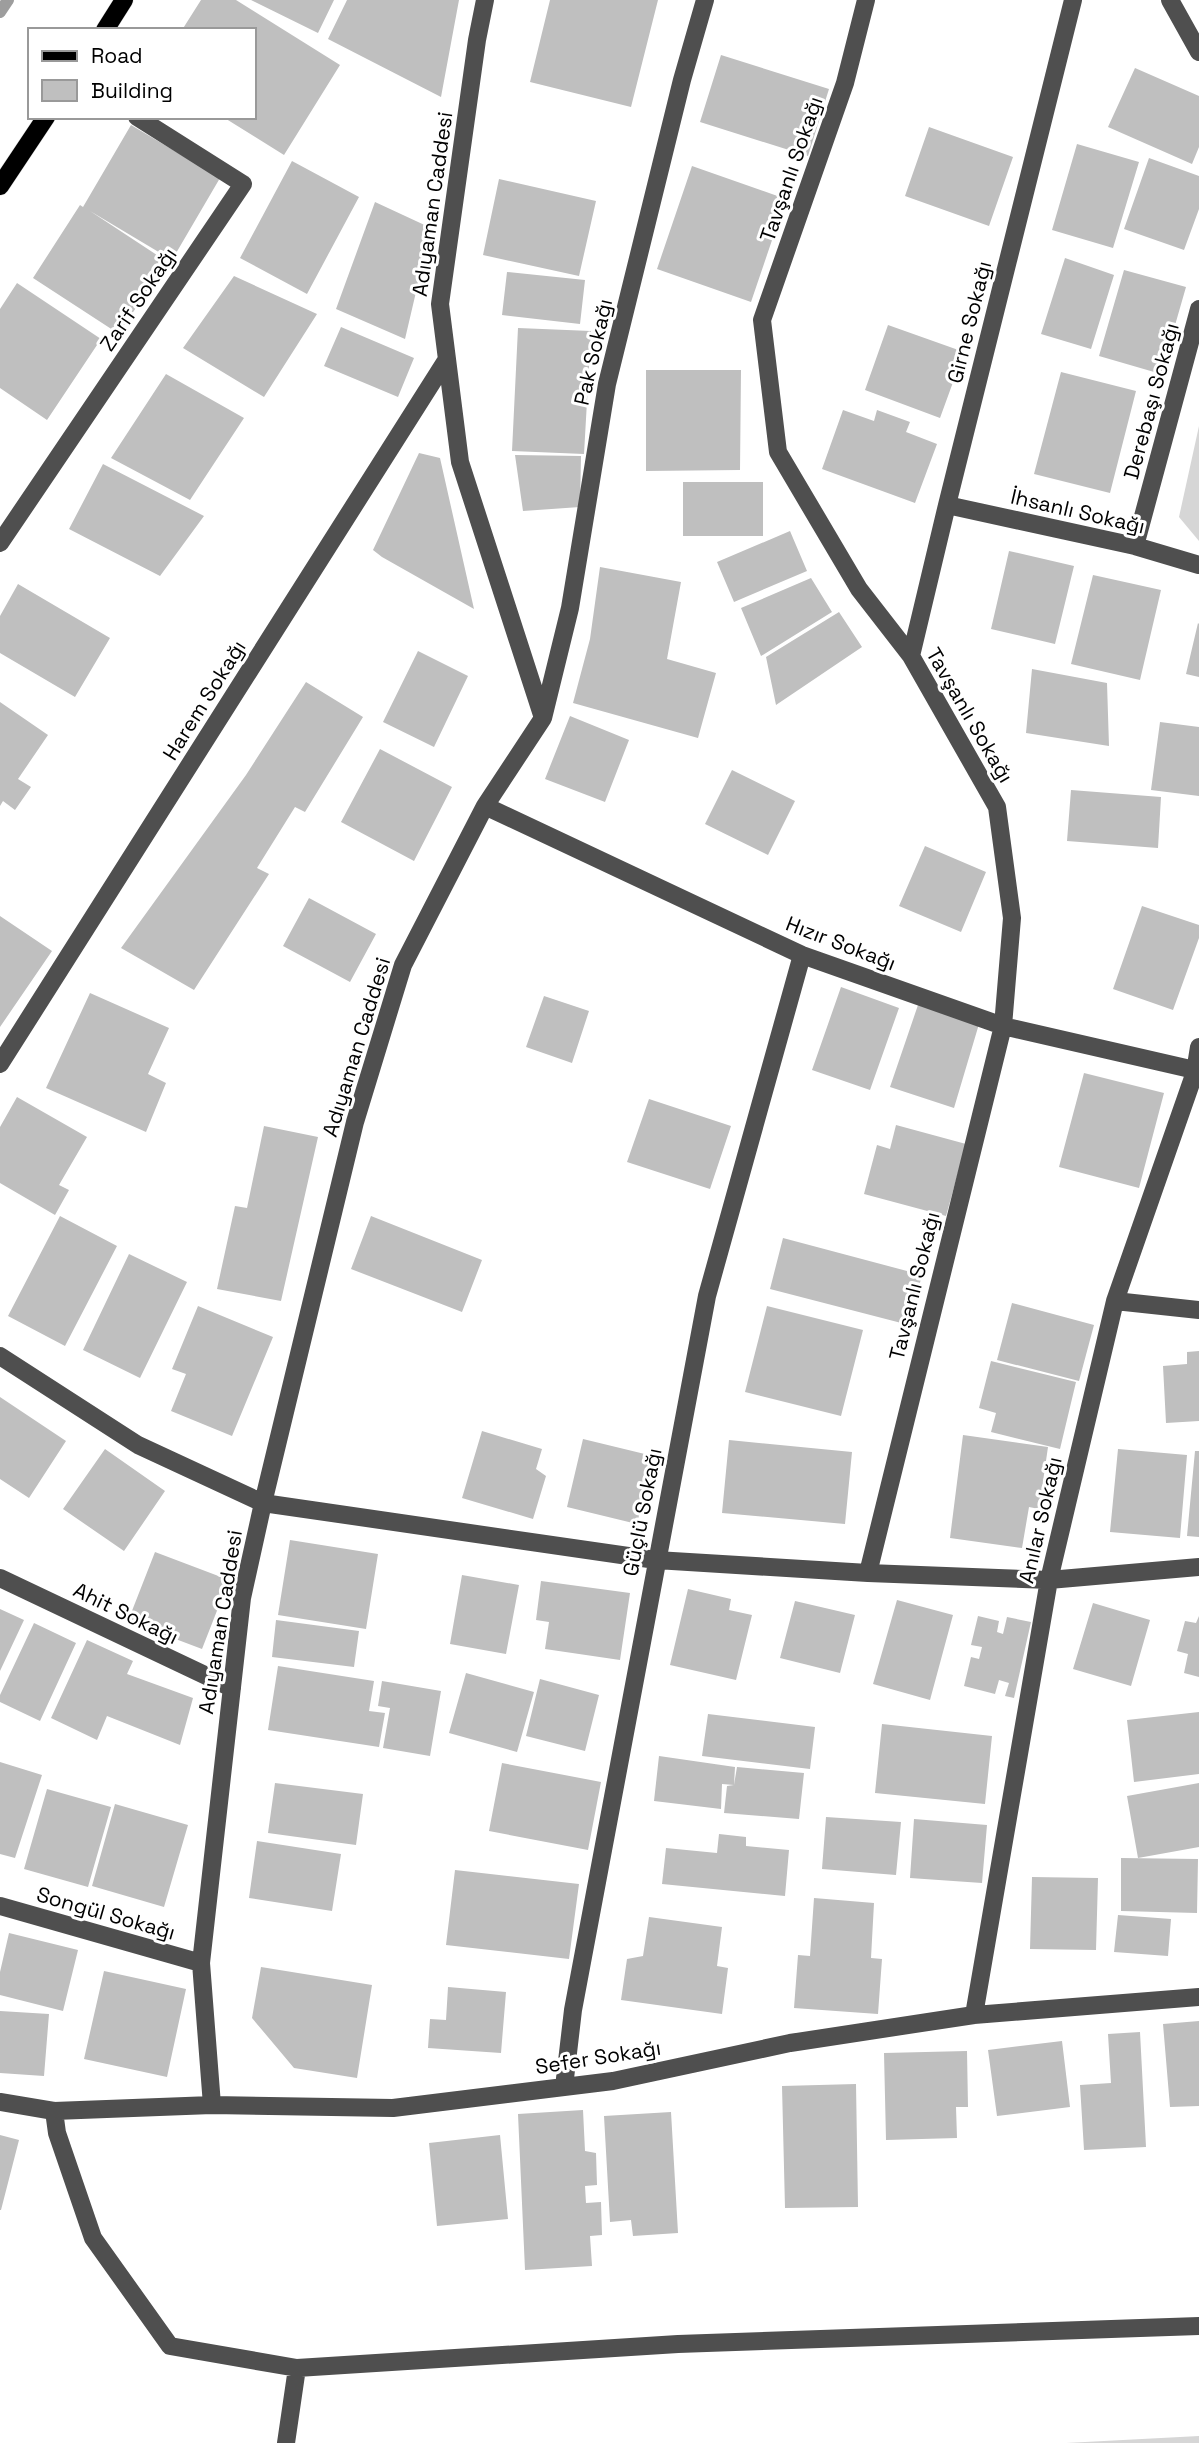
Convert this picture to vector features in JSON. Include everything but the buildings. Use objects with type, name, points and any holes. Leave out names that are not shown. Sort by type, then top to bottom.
[{"type":"main road","points":[[106,28],[124,0]]},
{"type":"main road","points":[[0,186],[45,119]]},
{"type":"street","name":"Adıyaman Caddesi","points":[[212,2105],[201,1963],[242,1598],[263,1503],[355,1122],[403,965],[485,806],[543,718],[460,462],[440,303],[485,0]]},
{"type":"street","name":"Pak Sokağı","points":[[543,718],[570,608],[607,384],[682,80],[705,0]]},
{"type":"street","name":"Tavşanlı Sokağı","points":[[866,0],[845,83],[762,320],[778,452],[859,589],[911,656],[997,807],[1012,918],[1003,1026],[868,1573]]},
{"type":"street","name":"Girne Sokağı","points":[[911,656],[1073,0]]},
{"type":"street","points":[[1170,0],[1199,52]]},
{"type":"street","name":"Zarif Sokağı","points":[[0,543],[243,184],[140,119]]},
{"type":"street","name":"Derebaşı Sokağı","points":[[1135,546],[1199,309]]},
{"type":"street","name":"Harem Sokağı","points":[[3,1053],[447,359]]},
{"type":"street","name":"İhsanlı Sokağı","points":[[947,505],[1135,546],[1199,565]]},
{"type":"street","name":"Hızır Sokağı","points":[[485,806],[802,955],[1003,1026],[1197,1072]]},
{"type":"street","name":"Güçlü Sokağı","points":[[564,2087],[573,2010],[707,1296],[802,955]]},
{"type":"street","name":"Anılar Sokağı","points":[[974,2015],[1049,1580],[1115,1301],[1197,1072],[1199,1047]]},
{"type":"street","points":[[1115,1301],[1199,1310]]},
{"type":"street","points":[[0,1356],[138,1445],[263,1503],[656,1560],[868,1573],[1049,1580],[1199,1567]]},
{"type":"street","name":"Ahit Sokağı","points":[[0,1578],[232,1688]]},
{"type":"street","name":"Songül Sokağı","points":[[0,1906],[201,1963]]},
{"type":"street","name":"Sefer Sokağı","points":[[0,2102],[54,2111],[212,2105],[393,2108],[613,2081],[790,2043],[974,2015],[1199,1997]]},
{"type":"street","points":[[54,2111],[57,2133],[93,2238],[170,2346],[297,2368],[678,2344],[1199,2326]]},
{"type":"street","points":[[286,2443],[297,2368]]},
{"type":"shaded area","points":[[1199,426],[1199,541],[1179,517]]},
{"type":"shaded area","points":[[1199,2436],[1199,2443],[1066,2443]]},
{"type":"waterway","points":[[0,12],[8,0]]}]
